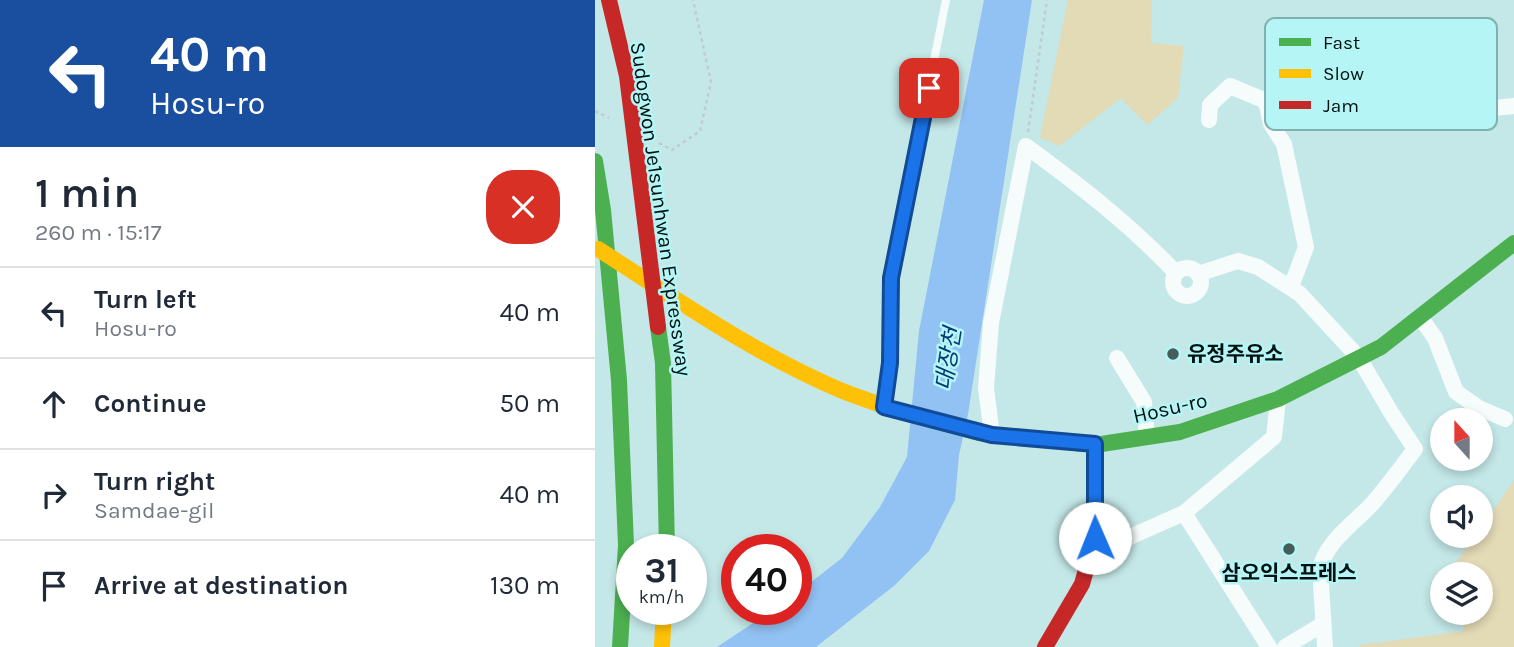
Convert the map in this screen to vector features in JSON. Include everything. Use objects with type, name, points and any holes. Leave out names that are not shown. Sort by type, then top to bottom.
[{"type":"main road","name":"Sudogwon Je1sunhwan Expressway","points":[[609,0],[627,76],[663,363],[667,534]]},
{"type":"main road","points":[[595,161],[603,210],[619,380],[626,545],[620,647]]},
{"type":"main road","name":"Hosu-ro","points":[[884,407],[985,434],[1095,444],[1180,432],[1278,399],[1381,346],[1514,243]]},
{"type":"main road","points":[[595,247],[716,323],[791,366],[884,407]]},
{"type":"main road","points":[[1045,647],[1082,584],[1095,538],[1095,444]]},
{"type":"main road","points":[[662,647],[663,625]]},
{"type":"street","points":[[1209,120],[1210,105],[1230,86],[1265,101]]},
{"type":"street","points":[[1275,130],[1284,145],[1306,247],[1291,287]]},
{"type":"street","points":[[985,434],[991,323],[1026,145],[1103,203],[1152,247],[1176,273]]},
{"type":"street","points":[[1176,273],[1187,268],[1198,274],[1238,261],[1258,267],[1291,287],[1359,358],[1415,449],[1371,505],[1327,548],[1319,568],[1325,647]]},
{"type":"street","points":[[1176,273],[1173,286],[1179,293],[1188,296],[1199,288],[1198,274]]},
{"type":"street","points":[[1420,317],[1435,338],[1456,392],[1479,408],[1504,419]]},
{"type":"street","points":[[1117,358],[1144,402],[1147,437]]},
{"type":"street","points":[[1095,538],[1123,540],[1184,513],[1275,437],[1278,399]]},
{"type":"street","points":[[1184,513],[1269,647]]},
{"type":"street","points":[[1285,647],[1323,624]]},
{"type":"lane","points":[[884,407],[890,363],[891,278],[946,0]]},
{"type":"path","points":[[650,139],[672,150],[700,131],[711,82],[693,0]]},
{"type":"path","points":[[1026,145],[1047,0]]},
{"type":"path","points":[[595,111],[617,122]]},
{"type":"shaded area","points":[[1068,0],[1152,0],[1151,43],[1184,46],[1178,98],[1147,125],[1121,98],[1059,146],[1040,137]]},
{"type":"shaded area","points":[[1514,480],[1514,647],[1359,647],[1464,631],[1463,625],[1493,625],[1493,562],[1456,562],[1466,548],[1493,548],[1493,511]]},
{"type":"water","name":"대장천","points":[[984,0],[1032,0],[968,414],[959,455],[955,500],[929,551],[895,585],[816,647],[717,647],[750,625],[812,625],[812,581],[842,558],[880,507],[907,457],[919,331]]},
{"type":"traffic: fast","points":[[595,161],[603,210],[619,380],[626,545],[620,647]]},
{"type":"traffic: fast","points":[[891,409],[979,433],[1095,445],[1180,432],[1278,399],[1381,347],[1514,243]]},
{"type":"traffic: fast","points":[[658,327],[663,363],[667,534]]},
{"type":"traffic: slow","points":[[598,249],[716,325],[777,360],[840,390],[891,409]]},
{"type":"traffic: slow","points":[[662,647],[663,625]]},
{"type":"traffic: jam","points":[[609,0],[627,76],[658,327]]},
{"type":"traffic: jam","points":[[1045,647],[1082,584],[1095,538],[1095,445]]},
{"type":"place","name":"유정주유소","points":[[1173,354]]},
{"type":"place","name":"삼오익스프레스","points":[[1289,549]]},
{"type":"route","points":[[929,88],[891,278],[890,363],[884,407],[979,433],[1095,444],[1095,538]]}]
